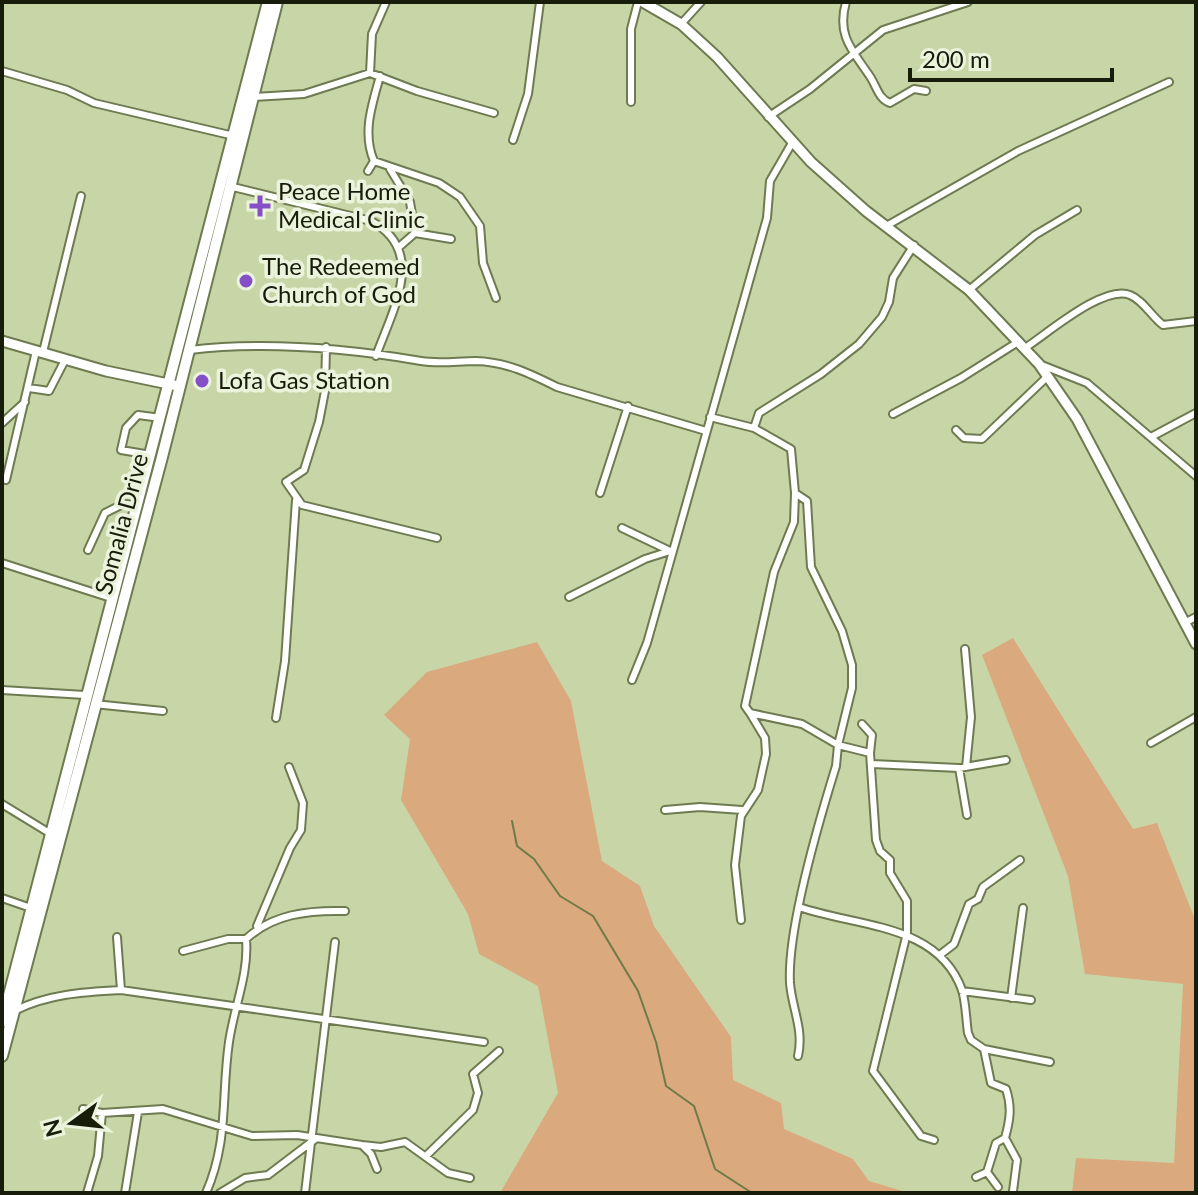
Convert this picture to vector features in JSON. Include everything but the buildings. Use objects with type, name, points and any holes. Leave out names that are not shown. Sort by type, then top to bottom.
[{"type":"main road","name":"Somalia Drive","points":[[2,1056],[94,704],[268,2]]},
{"type":"main road","name":"Somalia Drive","points":[[173,385],[190,350],[229,186],[237,137],[252,97],[277,2]]},
{"type":"main road","name":"Somalia Drive","points":[[2,1022],[111,598],[151,455],[165,419]]},
{"type":"street","points":[[370,73],[372,34],[386,2]]},
{"type":"street","points":[[513,140],[528,94],[540,2]]},
{"type":"street","points":[[631,102],[631,29],[640,2],[681,24],[717,57],[792,143],[838,188],[969,290],[1022,344],[1077,419],[1196,644]]},
{"type":"street","points":[[681,24],[701,2]]},
{"type":"street","points":[[846,2],[845,32],[851,55],[887,103],[914,89],[926,91]]},
{"type":"street","points":[[922,2],[925,13]]},
{"type":"street","points":[[768,117],[872,37],[925,13],[968,2]]},
{"type":"street","points":[[2,71],[67,90],[94,103],[237,137]]},
{"type":"street","points":[[252,97],[304,94],[370,73],[417,91],[494,113]]},
{"type":"street","points":[[380,76],[367,145],[374,161],[439,183],[460,197],[480,226],[483,263],[496,298]]},
{"type":"street","points":[[888,225],[1018,151],[1169,82]]},
{"type":"street","points":[[632,680],[647,643],[670,551],[767,218],[770,181],[792,143]]},
{"type":"street","points":[[368,171],[374,161]]},
{"type":"street","points":[[390,168],[410,202],[415,233]]},
{"type":"street","points":[[229,186],[371,221],[399,247],[405,266],[401,289],[376,356]]},
{"type":"street","points":[[4,479],[81,196]]},
{"type":"street","points":[[969,290],[1025,242],[1077,210]]},
{"type":"street","points":[[399,247],[415,233]]},
{"type":"street","points":[[415,233],[451,239]]},
{"type":"street","points":[[754,428],[759,413],[821,374],[859,344],[882,317],[889,302],[893,278],[914,245]]},
{"type":"street","points":[[893,414],[1066,318],[1119,294],[1137,299],[1163,325],[1196,321]]},
{"type":"street","points":[[2,341],[65,360],[173,385]]},
{"type":"street","points":[[190,350],[231,345],[326,347],[424,362],[498,363],[538,376],[557,387],[706,431]]},
{"type":"street","points":[[326,347],[325,391],[319,422],[304,470],[286,482],[296,500],[302,505],[437,538]]},
{"type":"street","points":[[29,388],[49,391],[65,360]]},
{"type":"street","points":[[1039,364],[1077,377],[1196,476]]},
{"type":"street","points":[[956,430],[964,438],[982,439],[1048,376]]},
{"type":"street","points":[[2,423],[27,399]]},
{"type":"street","points":[[600,493],[628,406]]},
{"type":"street","points":[[1151,437],[1196,413]]},
{"type":"street","points":[[151,455],[121,450],[126,428],[138,415],[165,419]]},
{"type":"street","points":[[710,417],[754,428],[791,449],[795,493],[794,522],[774,572],[745,697],[745,709],[765,738],[766,754],[758,790],[742,810],[735,865],[741,920]]},
{"type":"street","points":[[795,493],[807,501],[811,567],[849,647],[852,688],[836,766],[799,907],[790,983],[799,1023],[798,1056]]},
{"type":"street","points":[[276,718],[285,661],[296,500]]},
{"type":"street","points":[[88,550],[105,513],[123,504],[137,505]]},
{"type":"street","points":[[622,528],[670,551]]},
{"type":"street","points":[[569,597],[645,559],[670,551]]},
{"type":"street","points":[[2,563],[111,598]]},
{"type":"street","points":[[1184,623],[1196,617]]},
{"type":"street","points":[[965,649],[971,717],[962,767],[967,815]]},
{"type":"street","points":[[2,690],[85,695]]},
{"type":"street","points":[[94,704],[163,711]]},
{"type":"street","points":[[750,713],[802,724],[838,745],[870,753]]},
{"type":"street","points":[[1151,743],[1196,717]]},
{"type":"street","points":[[862,724],[872,735],[870,753],[877,844],[890,860],[890,873],[907,901],[907,933],[873,1071],[921,1136],[934,1140]]},
{"type":"street","points":[[872,764],[962,767],[1006,760]]},
{"type":"street","points":[[206,1193],[221,1153],[228,1045],[247,963],[246,939],[257,926],[290,848],[301,830],[303,803],[289,767]]},
{"type":"street","points":[[2,804],[51,834]]},
{"type":"street","points":[[665,810],[700,807],[742,810]]},
{"type":"street","points":[[941,954],[954,944],[969,904],[978,899],[983,887],[1020,860]]},
{"type":"street","points":[[2,898],[31,908]]},
{"type":"street","points":[[799,907],[907,933],[941,954],[962,991],[971,1040],[984,1049],[1050,1062]]},
{"type":"street","points":[[1011,998],[1023,908]]},
{"type":"street","points":[[257,926],[317,910],[345,911]]},
{"type":"street","points":[[117,937],[121,990]]},
{"type":"street","points":[[183,951],[228,939],[246,939]]},
{"type":"street","points":[[305,1193],[314,1140],[324,1021],[335,942]]},
{"type":"street","points":[[14,1011],[76,992],[121,990],[234,1009],[484,1042]]},
{"type":"street","points":[[962,991],[1031,1000]]},
{"type":"street","points":[[984,1049],[991,1083],[1006,1089],[1008,1093],[1011,1111],[1005,1138],[1017,1160],[1013,1191]]},
{"type":"street","points":[[426,1156],[473,1110],[478,1093],[473,1074],[499,1051]]},
{"type":"street","points":[[83,1109],[102,1113],[163,1109],[252,1136],[285,1134],[381,1147],[405,1142],[448,1173],[470,1178]]},
{"type":"street","points":[[125,1193],[138,1112]]},
{"type":"street","points":[[88,1193],[100,1147],[102,1113]]},
{"type":"street","points":[[976,1177],[987,1172],[996,1143],[1005,1138]]},
{"type":"street","points":[[220,1193],[245,1178],[268,1175],[314,1140]]},
{"type":"street","points":[[362,1145],[371,1154],[377,1169]]},
{"type":"street","points":[[987,1172],[998,1187]]},
{"type":"shaded area","points":[[1013,638],[1133,829],[1157,823],[1196,922],[1196,1193],[1072,1193],[1076,1158],[1174,1163],[1183,984],[1085,974],[1068,876],[982,655]]},
{"type":"shaded area","points":[[537,642],[571,701],[602,861],[640,886],[654,926],[731,1037],[733,1080],[781,1103],[784,1129],[853,1159],[869,1181],[909,1193],[500,1193],[558,1093],[538,986],[479,954],[468,914],[401,800],[410,739],[384,715],[427,672]]},
{"type":"waterway","points":[[512,821],[517,846],[534,859],[560,896],[593,916],[638,991],[656,1042],[666,1086],[694,1106],[715,1169],[752,1193]]},
{"type":"place","name":"Peace Home Medical Clinic","points":[[260,206]]},
{"type":"place","name":"The Redeemed Church of God","points":[[246,281]]},
{"type":"place","name":"Lofa Gas Station","points":[[202,381]]}]
